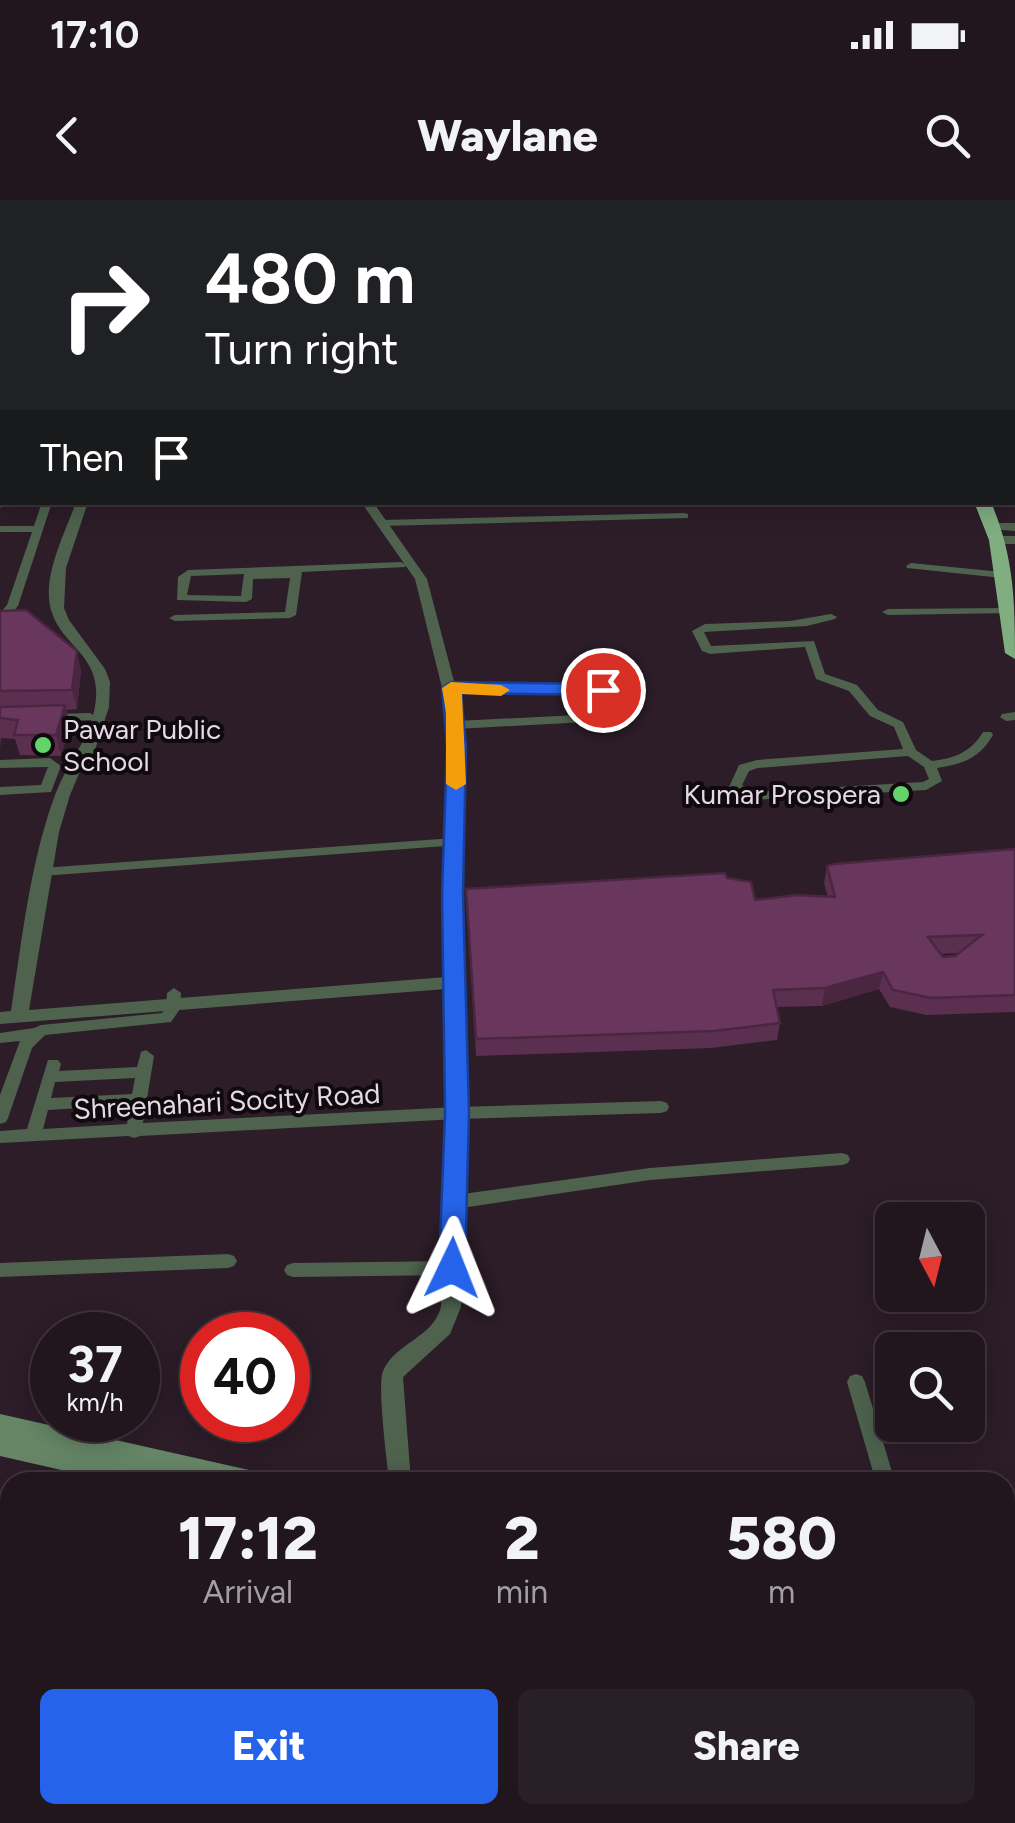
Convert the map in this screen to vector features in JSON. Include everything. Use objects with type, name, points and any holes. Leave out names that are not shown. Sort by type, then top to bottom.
[{"type":"highway","points":[[984,505],[1006,533]]},
{"type":"highway","points":[[994,505],[1006,533],[1007,612],[1015,652]]},
{"type":"main road","points":[[0,1425],[205,1472]]},
{"type":"main road","points":[[0,1445],[118,1472]]},
{"type":"street","points":[[2,618],[46,505]]},
{"type":"street","points":[[0,791],[42,790],[87,753],[106,686],[99,665],[50,618],[47,598],[71,505]]},
{"type":"street","points":[[79,757],[76,753],[97,686],[60,615],[58,594],[81,505]]},
{"type":"street","points":[[370,505],[386,520],[420,579],[451,688],[456,725],[457,1113],[450,1317],[442,1330],[408,1355],[392,1375],[399,1472]]},
{"type":"street","points":[[386,520],[684,516]]},
{"type":"street","points":[[0,529],[38,529]]},
{"type":"street","points":[[296,572],[188,573],[184,576],[181,598],[246,598],[248,576],[401,565]]},
{"type":"street","points":[[911,566],[1009,577]]},
{"type":"street","points":[[176,618],[290,615],[296,572]]},
{"type":"street","points":[[888,612],[1007,612]]},
{"type":"street","points":[[810,643],[710,650],[698,631],[705,627],[810,624],[831,617]]},
{"type":"street","points":[[800,622],[820,676],[853,688],[874,713],[899,724],[911,752],[930,765],[936,781],[926,786],[753,796],[735,787],[744,768],[757,764],[911,752]]},
{"type":"street","points":[[451,688],[630,689]]},
{"type":"street","points":[[36,718],[90,717]]},
{"type":"street","points":[[456,725],[619,717]]},
{"type":"street","points":[[930,765],[960,762],[982,745],[986,735]]},
{"type":"street","points":[[0,764],[50,762],[60,778],[13,1013]]},
{"type":"street","points":[[42,872],[454,842]]},
{"type":"street","points":[[0,1006],[13,1013],[96,1011],[174,998],[455,976]]},
{"type":"street","points":[[0,1038],[37,1033],[96,1011]]},
{"type":"street","points":[[0,1118],[25,1046],[37,1033]]},
{"type":"street","points":[[33,1136],[51,1070],[145,1064],[134,1132]]},
{"type":"street","points":[[41,1104],[140,1099]]},
{"type":"street","name":"Shreenahari Socity Road","points":[[0,1138],[457,1113],[661,1108]]},
{"type":"street","points":[[455,1202],[650,1174],[842,1159]]},
{"type":"street","points":[[0,1270],[228,1261]]},
{"type":"street","points":[[293,1270],[452,1268]]},
{"type":"street","points":[[856,1382],[883,1472]]},
{"type":"building","points":[[26,610],[77,651],[72,690],[0,691],[0,611]]},
{"type":"building","points":[[65,705],[56,735],[14,735],[18,720],[0,718],[0,707]]},
{"type":"building","points":[[1015,849],[1015,995],[931,998],[893,990],[883,972],[825,988],[773,990],[780,1023],[714,1031],[476,1039],[466,889],[725,873],[727,878],[751,882],[755,900],[797,895],[835,897],[827,866]],"holes":[[[982,935],[955,956],[943,957],[928,937]]]},
{"type":"slow traffic","points":[[456,784],[456,712],[451,688],[501,690]]},
{"type":"place","name":"Pawar Public School","points":[[43,745]]},
{"type":"place","name":"Kumar Prospera","points":[[901,794]]},
{"type":"route","points":[[452,1268],[457,1113],[453,894],[457,747],[451,688],[603,690]]}]
